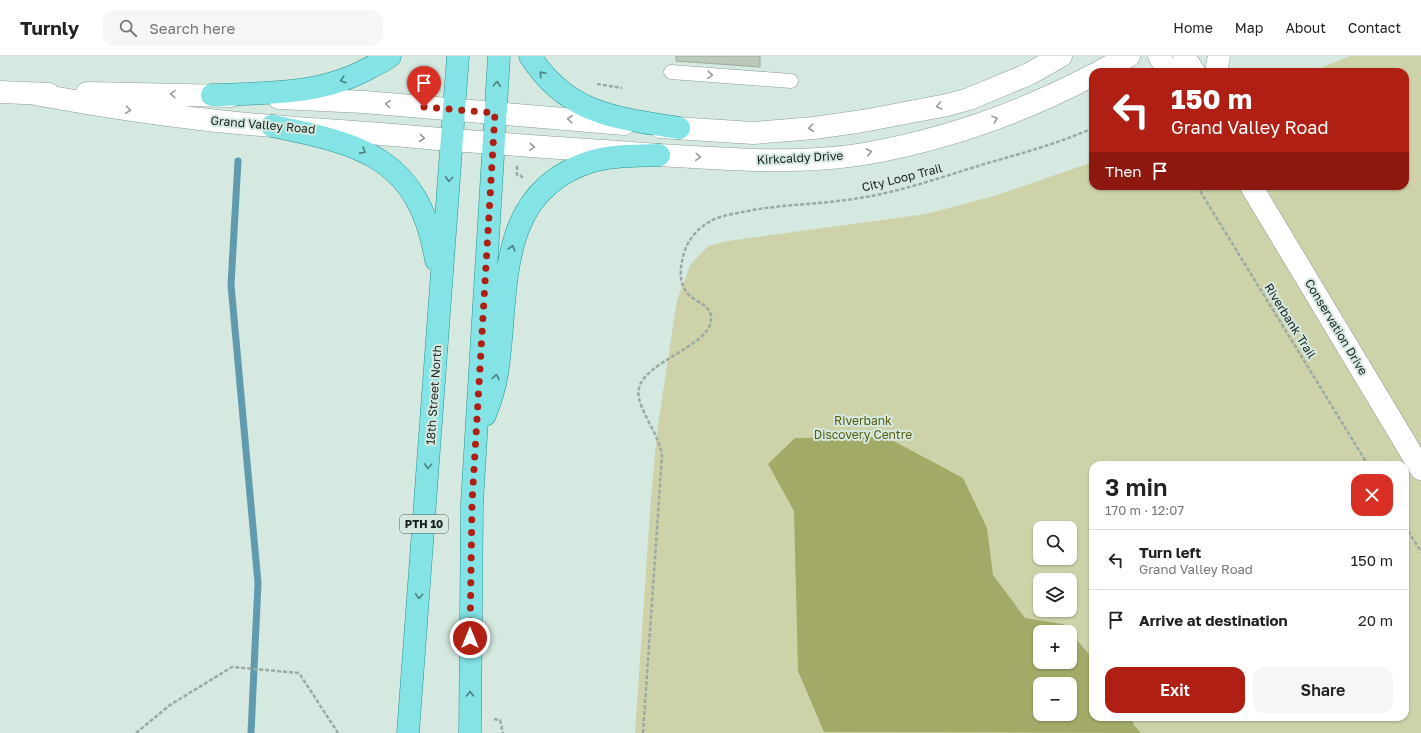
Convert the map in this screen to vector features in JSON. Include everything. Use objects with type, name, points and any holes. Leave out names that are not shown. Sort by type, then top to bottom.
[{"type":"main road","points":[[212,95],[272,93],[313,89],[358,75],[390,56]]},
{"type":"main road","name":"18th Street North","points":[[408,733],[458,56]]},
{"type":"main road","points":[[470,733],[471,530],[499,56]]},
{"type":"main road","points":[[530,56],[537,67],[560,92],[580,104],[606,114],[679,128]]},
{"type":"main road","points":[[495,113],[679,128],[754,132],[814,128],[863,121],[947,105],[969,99],[1028,74],[1061,56]]},
{"type":"main road","points":[[1106,68],[1129,56]]},
{"type":"main road","points":[[1159,56],[1166,68]]},
{"type":"main road","points":[[1184,56],[1192,68]]},
{"type":"main road","points":[[1217,68],[1219,56]]},
{"type":"main road","name":"Kirkcaldy Drive","points":[[493,144],[774,161],[862,154],[947,134],[1000,117],[1061,92],[1089,77]]},
{"type":"main road","points":[[1061,92],[1089,87]]},
{"type":"main road","name":"Grand Valley Road","points":[[0,92],[35,94],[113,93],[212,95],[364,102],[495,113]]},
{"type":"main road","name":"Grand Valley Road","points":[[35,94],[135,111],[272,126],[493,144]]},
{"type":"main road","points":[[272,126],[317,135],[358,147],[384,163],[401,178],[414,194],[426,218],[432,239],[438,271],[439,315]]},
{"type":"main road","points":[[474,469],[478,439],[497,374],[508,263],[514,241],[524,215],[540,194],[556,179],[572,169],[593,161],[616,157],[659,155]]},
{"type":"main road","name":"Conservation Drive","points":[[1253,190],[1421,468]]},
{"type":"lane","points":[[671,72],[791,81]]},
{"type":"path","points":[[590,82],[604,86],[622,88]]},
{"type":"path","name":"City Loop Trail","points":[[643,733],[662,456],[661,446],[638,399],[639,388],[643,379],[707,331],[711,321],[710,312],[705,305],[690,296],[680,278],[680,268],[685,250],[692,237],[709,222],[756,209],[854,199],[920,185],[1032,151],[1089,130]]},
{"type":"path","points":[[518,162],[517,174],[520,175],[527,183]]},
{"type":"path","name":"Riverbank Trail","points":[[1199,190],[1366,461]]},
{"type":"path","points":[[1409,532],[1421,552]]},
{"type":"path","points":[[136,733],[170,705],[232,667],[299,673],[338,733]]},
{"type":"path","points":[[494,719],[500,720],[503,733]]},
{"type":"green space","name":"Riverbank Discovery Centre","points":[[1350,56],[1421,56],[1421,733],[635,733],[657,432],[677,300],[691,264],[708,246],[728,241],[926,214],[994,196],[1089,163],[1089,190],[1409,190],[1409,68],[1321,68]]},
{"type":"green space","points":[[886,437],[963,478],[987,528],[993,575],[1025,618],[1064,625],[1033,625],[1033,669],[1077,669],[1077,640],[1089,654],[1089,721],[1132,721],[1141,733],[824,732],[798,671],[794,511],[768,464],[795,438]]},
{"type":"building","points":[[676,56],[760,56],[760,67],[676,61]]},
{"type":"waterway","points":[[238,161],[231,285],[258,583],[251,733]]},
{"type":"route","points":[[424,107],[495,113],[472,503],[470,638]]}]
